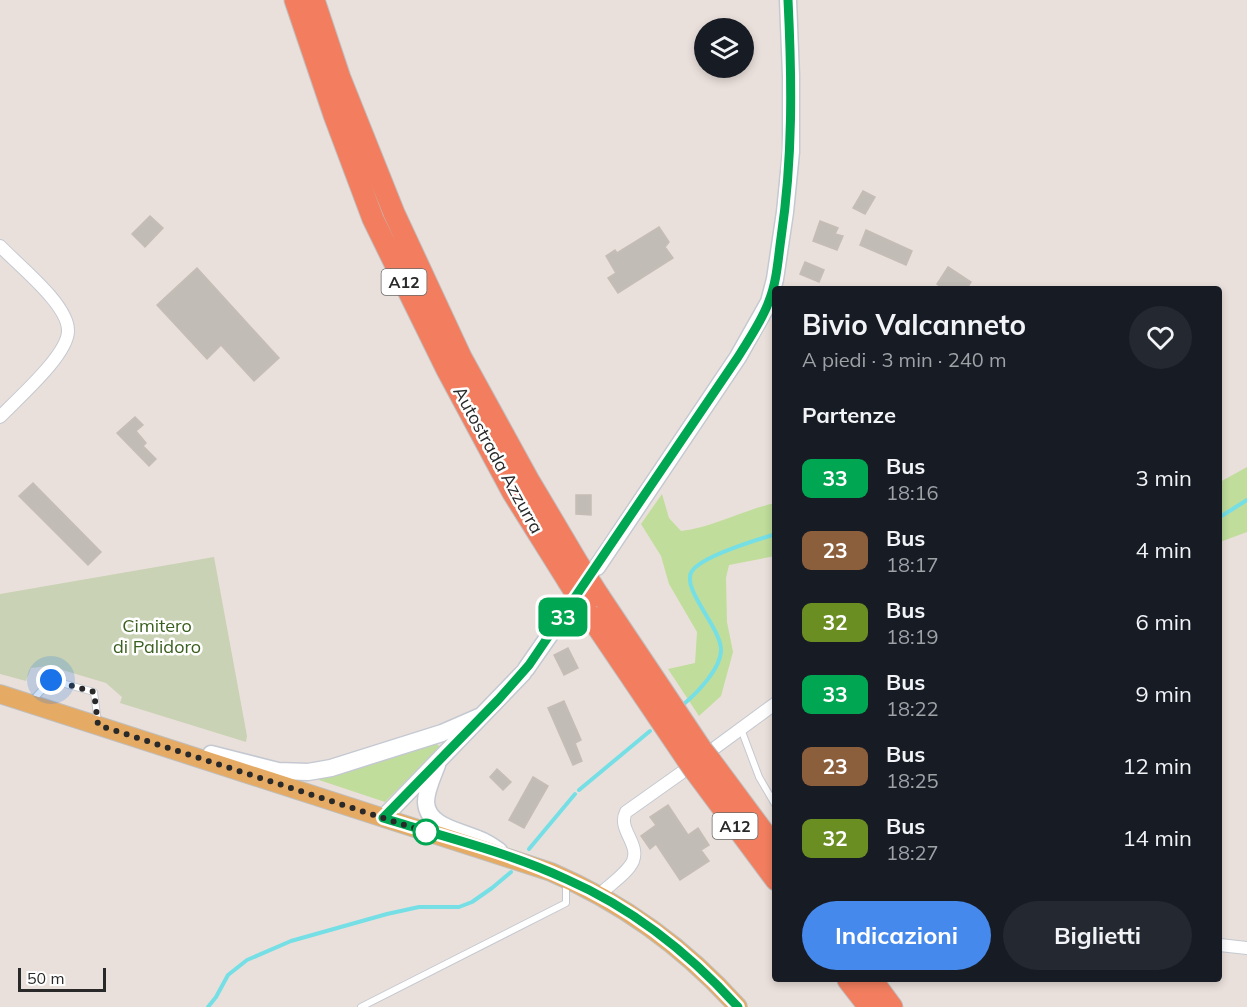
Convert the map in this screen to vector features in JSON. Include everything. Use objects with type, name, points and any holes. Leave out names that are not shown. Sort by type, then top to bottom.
[{"type":"highway","name":"Autostrada Azzurra","points":[[295,0],[461,357],[581,571],[585,606],[645,684],[696,757],[772,874]]},
{"type":"highway","name":"Autostrada Azzurra","points":[[314,0],[328,72]]},
{"type":"highway","name":"Autostrada Azzurra","points":[[696,757],[772,844]]},
{"type":"highway","points":[[850,982],[869,1007]]},
{"type":"highway","points":[[873,982],[892,1007]]},
{"type":"main road","points":[[773,286],[785,212],[791,152],[792,90],[788,0]]},
{"type":"main road","points":[[581,571],[738,357],[769,302],[772,290]]},
{"type":"main road","points":[[383,818],[585,606]]},
{"type":"main road","points":[[0,694],[505,856],[566,878],[639,920],[681,952],[738,1007]]},
{"type":"main road","points":[[103,727],[278,771],[296,773],[331,768],[442,733],[481,716]]},
{"type":"main road","points":[[438,761],[427,797],[429,812],[445,826],[477,838],[505,856]]},
{"type":"street","points":[[0,246],[53,300],[64,316],[69,332],[55,360],[0,417]]},
{"type":"street","points":[[599,895],[627,869],[634,858],[633,845],[623,820],[626,812],[696,757],[741,729],[772,706]]},
{"type":"street","points":[[1222,945],[1247,948]]},
{"type":"lane","points":[[30,703],[51,680],[94,692],[103,727]]},
{"type":"lane","points":[[741,729],[759,777],[772,799]]},
{"type":"lane","points":[[361,1007],[566,903],[566,878]]},
{"type":"green space","points":[[1247,467],[1247,532],[1222,541],[1222,481]]},
{"type":"green space","points":[[662,494],[669,518],[681,531],[705,526],[772,504],[772,557],[729,565],[726,578],[727,622],[733,652],[721,696],[699,716],[668,669],[695,663],[697,632],[669,584],[661,556],[641,524]]},
{"type":"green space","name":"Cimitero di Palidoro","points":[[214,557],[247,736],[246,742],[120,703],[122,697],[106,683],[49,666],[31,668],[26,681],[0,674],[0,594]]},
{"type":"green space","points":[[436,743],[440,747],[385,802],[319,780],[322,777]]},
{"type":"building","points":[[863,191],[875,197],[865,214],[853,208]]},
{"type":"building","points":[[150,216],[163,228],[145,247],[132,234]]},
{"type":"building","points":[[820,221],[838,228],[835,234],[843,236],[837,250],[813,241]]},
{"type":"building","points":[[659,227],[669,242],[665,247],[673,258],[618,293],[608,278],[616,273],[606,256],[615,250],[617,253]]},
{"type":"building","points":[[866,230],[912,251],[906,265],[860,245]]},
{"type":"building","points":[[805,262],[824,270],[819,282],[800,274]]},
{"type":"building","points":[[948,267],[971,282],[968,286],[940,286],[937,284]]},
{"type":"building","points":[[197,268],[279,358],[254,381],[221,345],[207,359],[157,305]]},
{"type":"building","points":[[135,417],[143,425],[136,431],[146,443],[143,446],[156,459],[149,466],[117,433]]},
{"type":"building","points":[[33,483],[101,552],[88,565],[19,496]]},
{"type":"building","points":[[576,495],[591,495],[591,515],[576,514]]},
{"type":"building","points":[[568,648],[578,668],[564,675],[554,655]]},
{"type":"building","points":[[564,701],[581,740],[575,743],[582,761],[573,765],[548,708]]},
{"type":"building","points":[[497,769],[511,782],[503,790],[490,777]]},
{"type":"building","points":[[533,777],[548,786],[524,828],[509,820]]},
{"type":"building","points":[[668,805],[688,835],[698,828],[709,845],[701,850],[709,861],[680,880],[656,844],[650,849],[641,836],[656,825],[650,817]]},
{"type":"waterway","points":[[1222,516],[1247,500]]},
{"type":"waterway","points":[[685,703],[713,672],[721,650],[715,630],[691,587],[692,571],[718,554],[772,535]]},
{"type":"waterway","points":[[579,790],[650,731]]},
{"type":"waterway","points":[[529,849],[575,794]]},
{"type":"waterway","points":[[208,1007],[228,975],[247,960],[291,941],[387,914],[419,907],[459,907],[472,902],[511,872]]},
{"type":"bus line","name":"33","points":[[774,286],[785,212],[792,132],[788,0]]},
{"type":"bus line","name":"33","points":[[738,1007],[697,965],[676,948],[639,920],[599,895],[538,867],[383,818],[498,700],[544,646],[738,357],[763,316],[772,294]]},
{"type":"route","points":[[51,680],[94,692],[98,725],[426,832]]}]
